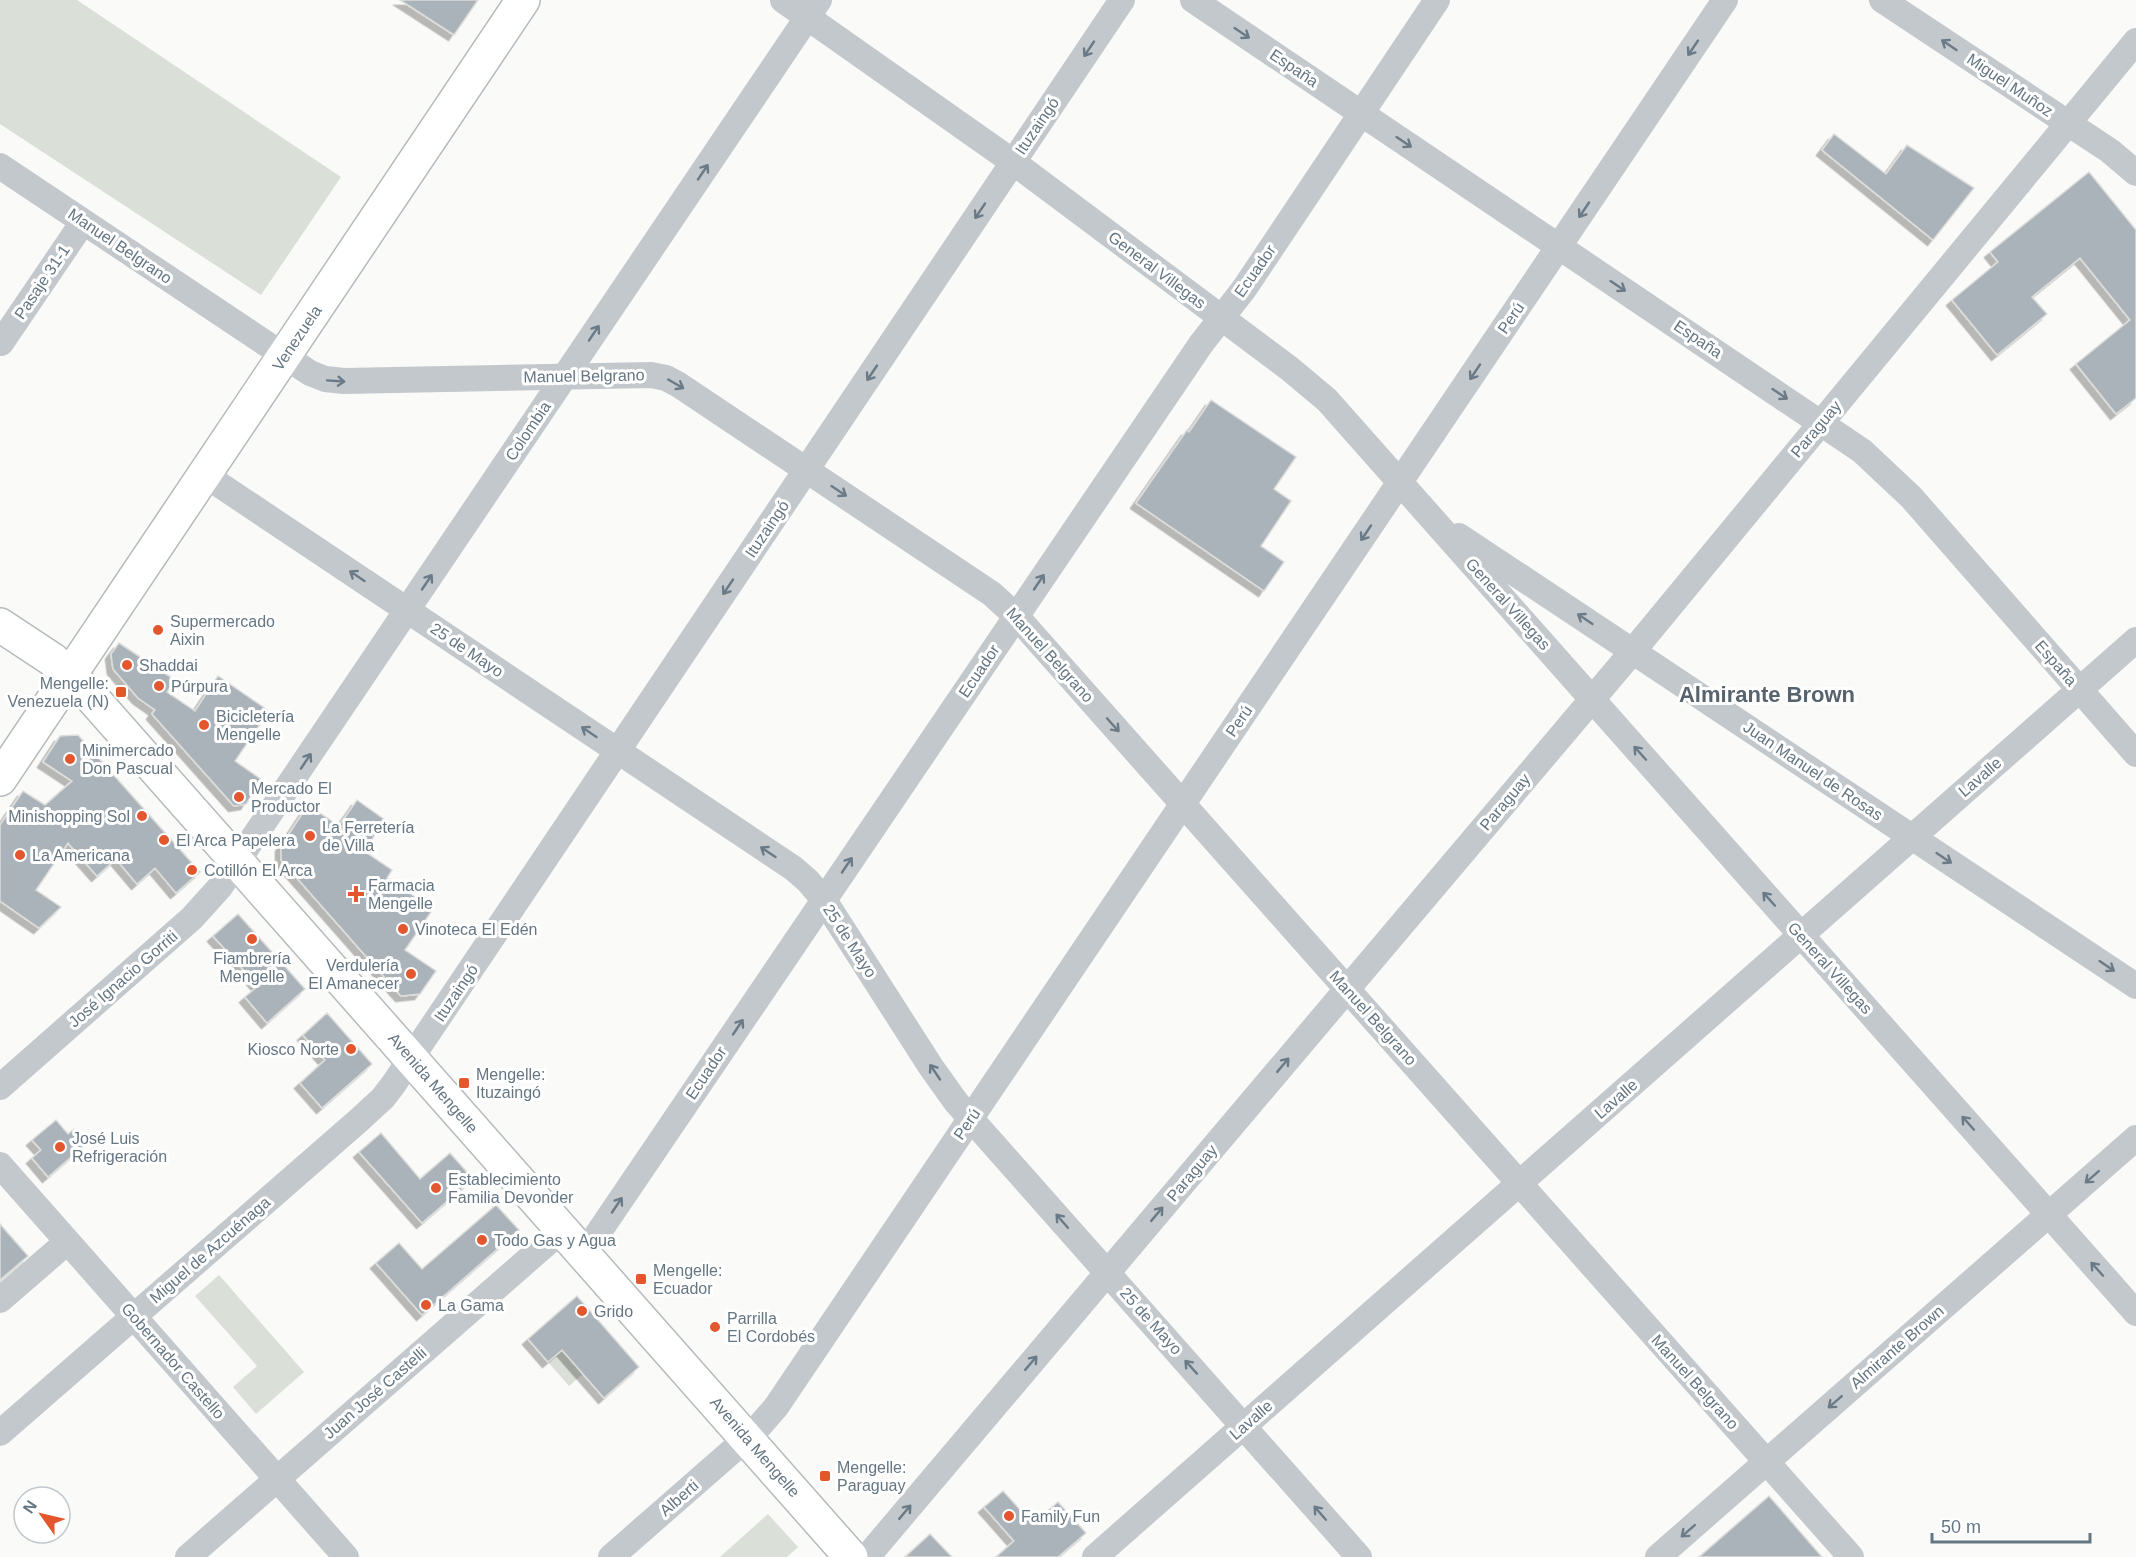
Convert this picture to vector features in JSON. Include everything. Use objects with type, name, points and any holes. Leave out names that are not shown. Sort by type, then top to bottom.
[{"type":"main road","name":"Venezuela","points":[[0,779],[523,0]]},
{"type":"main road","name":"Avenida Mengelle","points":[[0,625],[71,675],[851,1557]]},
{"type":"street","name":"General Villegas","points":[[783,0],[813,8],[1316,390],[2136,1313]]},
{"type":"street","name":"Ituzaingó","points":[[412,1059],[1122,0]]},
{"type":"street","name":"España","points":[[1193,0],[1862,451],[1898,484],[2136,754]]},
{"type":"street","name":"Ecuador","points":[[584,1254],[1201,344],[1244,289],[1437,0]]},
{"type":"street","name":"Perú","points":[[747,1438],[776,1407],[1725,0]]},
{"type":"street","name":"Miguel Muñoz","points":[[1882,0],[2110,151],[2136,173]]},
{"type":"street","name":"Colombia","points":[[238,862],[813,8]]},
{"type":"street","name":"Paraguay","points":[[867,1557],[1633,651],[2136,41]]},
{"type":"street","name":"Manuel Belgrano","points":[[0,166],[317,376],[333,381],[651,375],[666,378],[985,589],[1016,616],[1851,1557]]},
{"type":"street","name":"Pasaje 31-1","points":[[1,343],[83,222]]},
{"type":"street","name":"25 de Mayo","points":[[205,475],[793,868],[808,881],[824,900],[931,1068],[956,1102],[1359,1557]]},
{"type":"street","name":"Juan Manuel de Rosas","points":[[1430,516],[2136,986]]},
{"type":"street","name":"Lavalle","points":[[1095,1557],[2136,640]]},
{"type":"street","name":"José Ignacio Gorriti","points":[[0,1087],[192,918],[216,892],[238,862]]},
{"type":"street","name":"Miguel de Azcuénaga","points":[[0,1433],[371,1110],[412,1059]]},
{"type":"street","name":"Almirante Brown","points":[[1658,1557],[2136,1138]]},
{"type":"street","name":"Gobernador Castello","points":[[0,1165],[346,1557]]},
{"type":"street","name":"Juan José Castelli","points":[[188,1557],[562,1230]]},
{"type":"street","points":[[0,1300],[67,1242]]},
{"type":"street","name":"Alberti","points":[[612,1557],[747,1438]]},
{"type":"shaded area","points":[[0,0],[77,0],[341,177],[261,295],[0,124]]},
{"type":"shaded area","points":[[219,1275],[304,1372],[256,1414],[233,1387],[257,1366],[195,1296]]},
{"type":"shaded area","points":[[597,1320],[618,1343],[569,1386],[548,1362]]},
{"type":"shaded area","points":[[768,1514],[798,1547],[787,1557],[720,1557]]},
{"type":"building","points":[[400,0],[478,0],[454,35]]},
{"type":"building","points":[[1834,134],[1886,174],[1907,145],[1974,188],[1933,240],[1822,150]]},
{"type":"building","points":[[2089,172],[2136,230],[2136,398],[2116,414],[2076,364],[2130,320],[2080,258],[2032,297],[2047,314],[1997,355],[1952,300],[1998,262],[1990,252]]},
{"type":"building","points":[[1211,400],[1296,457],[1274,489],[1291,501],[1261,546],[1284,562],[1264,591],[1136,503]]},
{"type":"building","points":[[119,643],[175,680],[167,692],[195,711],[218,676],[269,711],[235,761],[262,780],[246,804],[234,806],[152,714],[155,710],[138,698],[113,669],[111,654]]},
{"type":"building","points":[[78,735],[200,872],[176,893],[155,868],[137,884],[116,859],[97,876],[68,843],[36,890],[61,907],[39,928],[0,901],[0,825],[23,791],[45,805],[72,781],[43,762],[60,736]]},
{"type":"building","points":[[357,800],[385,820],[364,851],[392,870],[387,878],[433,909],[405,950],[436,971],[420,994],[401,996],[281,860],[281,846],[308,805],[339,826]]},
{"type":"building","points":[[238,914],[305,989],[267,1023],[245,997],[258,986],[213,936]]},
{"type":"building","points":[[327,1013],[372,1064],[322,1108],[300,1083],[325,1060],[303,1035]]},
{"type":"building","name":"José Luis Refrigeración","points":[[56,1120],[68,1134],[74,1129],[86,1144],[48,1177],[32,1158],[41,1150],[32,1140]]},
{"type":"building","points":[[381,1133],[420,1179],[450,1153],[473,1179],[422,1223],[359,1152]]},
{"type":"building","points":[[496,1205],[519,1230],[422,1315],[376,1263],[399,1243],[422,1269]]},
{"type":"building","points":[[0,1224],[28,1256],[0,1280]]},
{"type":"building","points":[[577,1296],[639,1367],[604,1398],[562,1350],[548,1362],[528,1339]]},
{"type":"building","name":"Family Fun","points":[[1003,1491],[1033,1524],[1058,1502],[1086,1533],[1058,1557],[996,1557],[1014,1541],[984,1507]]},
{"type":"building","points":[[1769,1496],[1822,1557],[1699,1557]]},
{"type":"building","points":[[930,1534],[952,1557],[905,1557]]},
{"type":"place","name":"Supermercado Aixin","points":[[158,630]]},
{"type":"place","name":"Shaddai","points":[[127,665]]},
{"type":"place","name":"Púrpura","points":[[159,686]]},
{"type":"place","name":"Mengelle: Venezuela (N)","points":[[121,692]]},
{"type":"place","name":"Bicicletería Mengelle","points":[[204,725]]},
{"type":"place","name":"Minimercado Don Pascual","points":[[70,759]]},
{"type":"place","name":"Mercado El Productor","points":[[239,797]]},
{"type":"place","name":"Minishopping Sol","points":[[142,816]]},
{"type":"place","name":"La Ferretería de Villa","points":[[310,836]]},
{"type":"place","name":"El Arca Papelera","points":[[164,840]]},
{"type":"place","name":"La Americana","points":[[20,855]]},
{"type":"place","name":"Cotillón El Arca","points":[[192,870]]},
{"type":"place","name":"Farmacia Mengelle","points":[[356,894]]},
{"type":"place","name":"Vinoteca El Edén","points":[[403,929]]},
{"type":"place","name":"Fiambrería Mengelle","points":[[252,939]]},
{"type":"place","name":"Verdulería El Amanecer","points":[[411,974]]},
{"type":"place","name":"Kiosco Norte","points":[[351,1049]]},
{"type":"place","name":"Mengelle: Ituzaingó","points":[[464,1083]]},
{"type":"place","name":"José Luis Refrigeración","points":[[60,1147]]},
{"type":"place","name":"Establecimiento Familia Devonder","points":[[436,1188]]},
{"type":"place","name":"Todo Gas y Agua","points":[[482,1240]]},
{"type":"place","name":"Mengelle: Ecuador","points":[[641,1279]]},
{"type":"place","name":"La Gama","points":[[426,1305]]},
{"type":"place","name":"Grido","points":[[582,1311]]},
{"type":"place","name":"Parrilla El Cordobés","points":[[715,1327]]},
{"type":"place","name":"Mengelle: Paraguay","points":[[825,1476]]},
{"type":"place","name":"Family Fun","points":[[1009,1516]]},
{"type":"district","name":"Almirante Brown","points":[[1767,694]]}]
